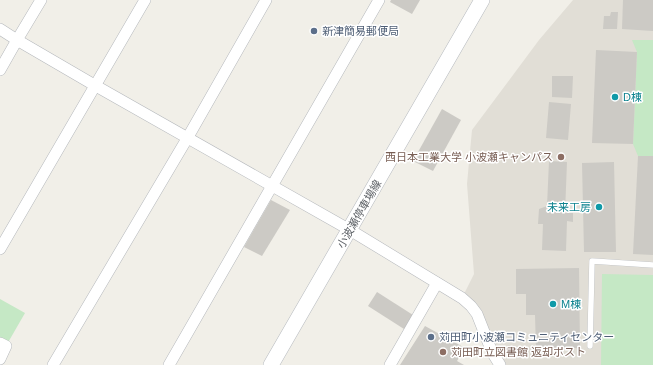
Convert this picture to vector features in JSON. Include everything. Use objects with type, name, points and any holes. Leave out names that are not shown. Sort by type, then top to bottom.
[{"type":"main road","name":"小波瀬停車場線","points":[[271,365],[482,0]]},
{"type":"street","points":[[0,70],[41,0]]},
{"type":"street","points":[[0,249],[145,0]]},
{"type":"street","points":[[53,365],[188,137],[266,0]]},
{"type":"street","points":[[169,365],[379,0]]},
{"type":"street","points":[[0,29],[96,86],[350,230],[462,298],[477,314],[492,352],[500,365]]},
{"type":"street","points":[[390,365],[437,283]]},
{"type":"street","points":[[0,343],[6,346],[0,359]]},
{"type":"lane","points":[[590,346],[592,261],[653,265]]},
{"type":"shaded area","name":"西日本工業大学 小波瀬キャンパス","points":[[573,0],[653,0],[653,365],[500,365],[462,298],[474,274],[467,184],[472,130],[539,40]]},
{"type":"green space","points":[[632,40],[653,40],[653,156],[638,156],[633,144],[637,52]]},
{"type":"green space","points":[[602,274],[653,275],[653,365],[601,365]]},
{"type":"green space","points":[[0,299],[25,313],[6,346],[0,343]]},
{"type":"building","points":[[391,0],[420,0],[412,14],[390,2]]},
{"type":"building","points":[[623,0],[653,0],[653,31],[622,29]]},
{"type":"building","points":[[611,12],[618,12],[617,29],[603,29],[604,16],[610,16]]},
{"type":"building","name":"D棟","points":[[596,50],[637,52],[633,144],[592,143]]},
{"type":"building","points":[[552,76],[573,76],[572,98],[552,97]]},
{"type":"building","points":[[549,102],[571,104],[568,140],[546,138]]},
{"type":"building","points":[[442,109],[461,120],[433,171],[413,161]]},
{"type":"building","points":[[638,156],[653,156],[653,255],[633,254]]},
{"type":"building","points":[[549,161],[567,162],[565,213],[573,213],[573,222],[567,221],[566,251],[542,250],[543,224],[538,224],[539,209],[547,206]]},
{"type":"building","name":"未来工房","points":[[614,162],[616,252],[584,252],[582,163]]},
{"type":"building","points":[[271,200],[290,210],[262,256],[244,247]]},
{"type":"building","name":"M棟","points":[[579,268],[580,348],[536,349],[535,315],[526,315],[526,294],[516,294],[516,269]]},
{"type":"building","points":[[377,292],[413,315],[404,329],[368,306]]},
{"type":"building","name":"苅田町小波瀬コミュニティセンター","points":[[425,326],[465,348],[457,361],[464,365],[400,365]]},
{"type":"place","name":"新津簡易郵便局","points":[[314,31]]},
{"type":"place","name":"D棟","points":[[615,97]]},
{"type":"place","name":"西日本工業大学 小波瀬キャンパス","points":[[561,157]]},
{"type":"place","name":"未来工房","points":[[599,207]]},
{"type":"place","name":"M棟","points":[[553,304]]},
{"type":"place","name":"苅田町小波瀬コミュニティセンター","points":[[431,337]]},
{"type":"place","name":"苅田町立図書館 返却ポスト","points":[[443,352]]}]
